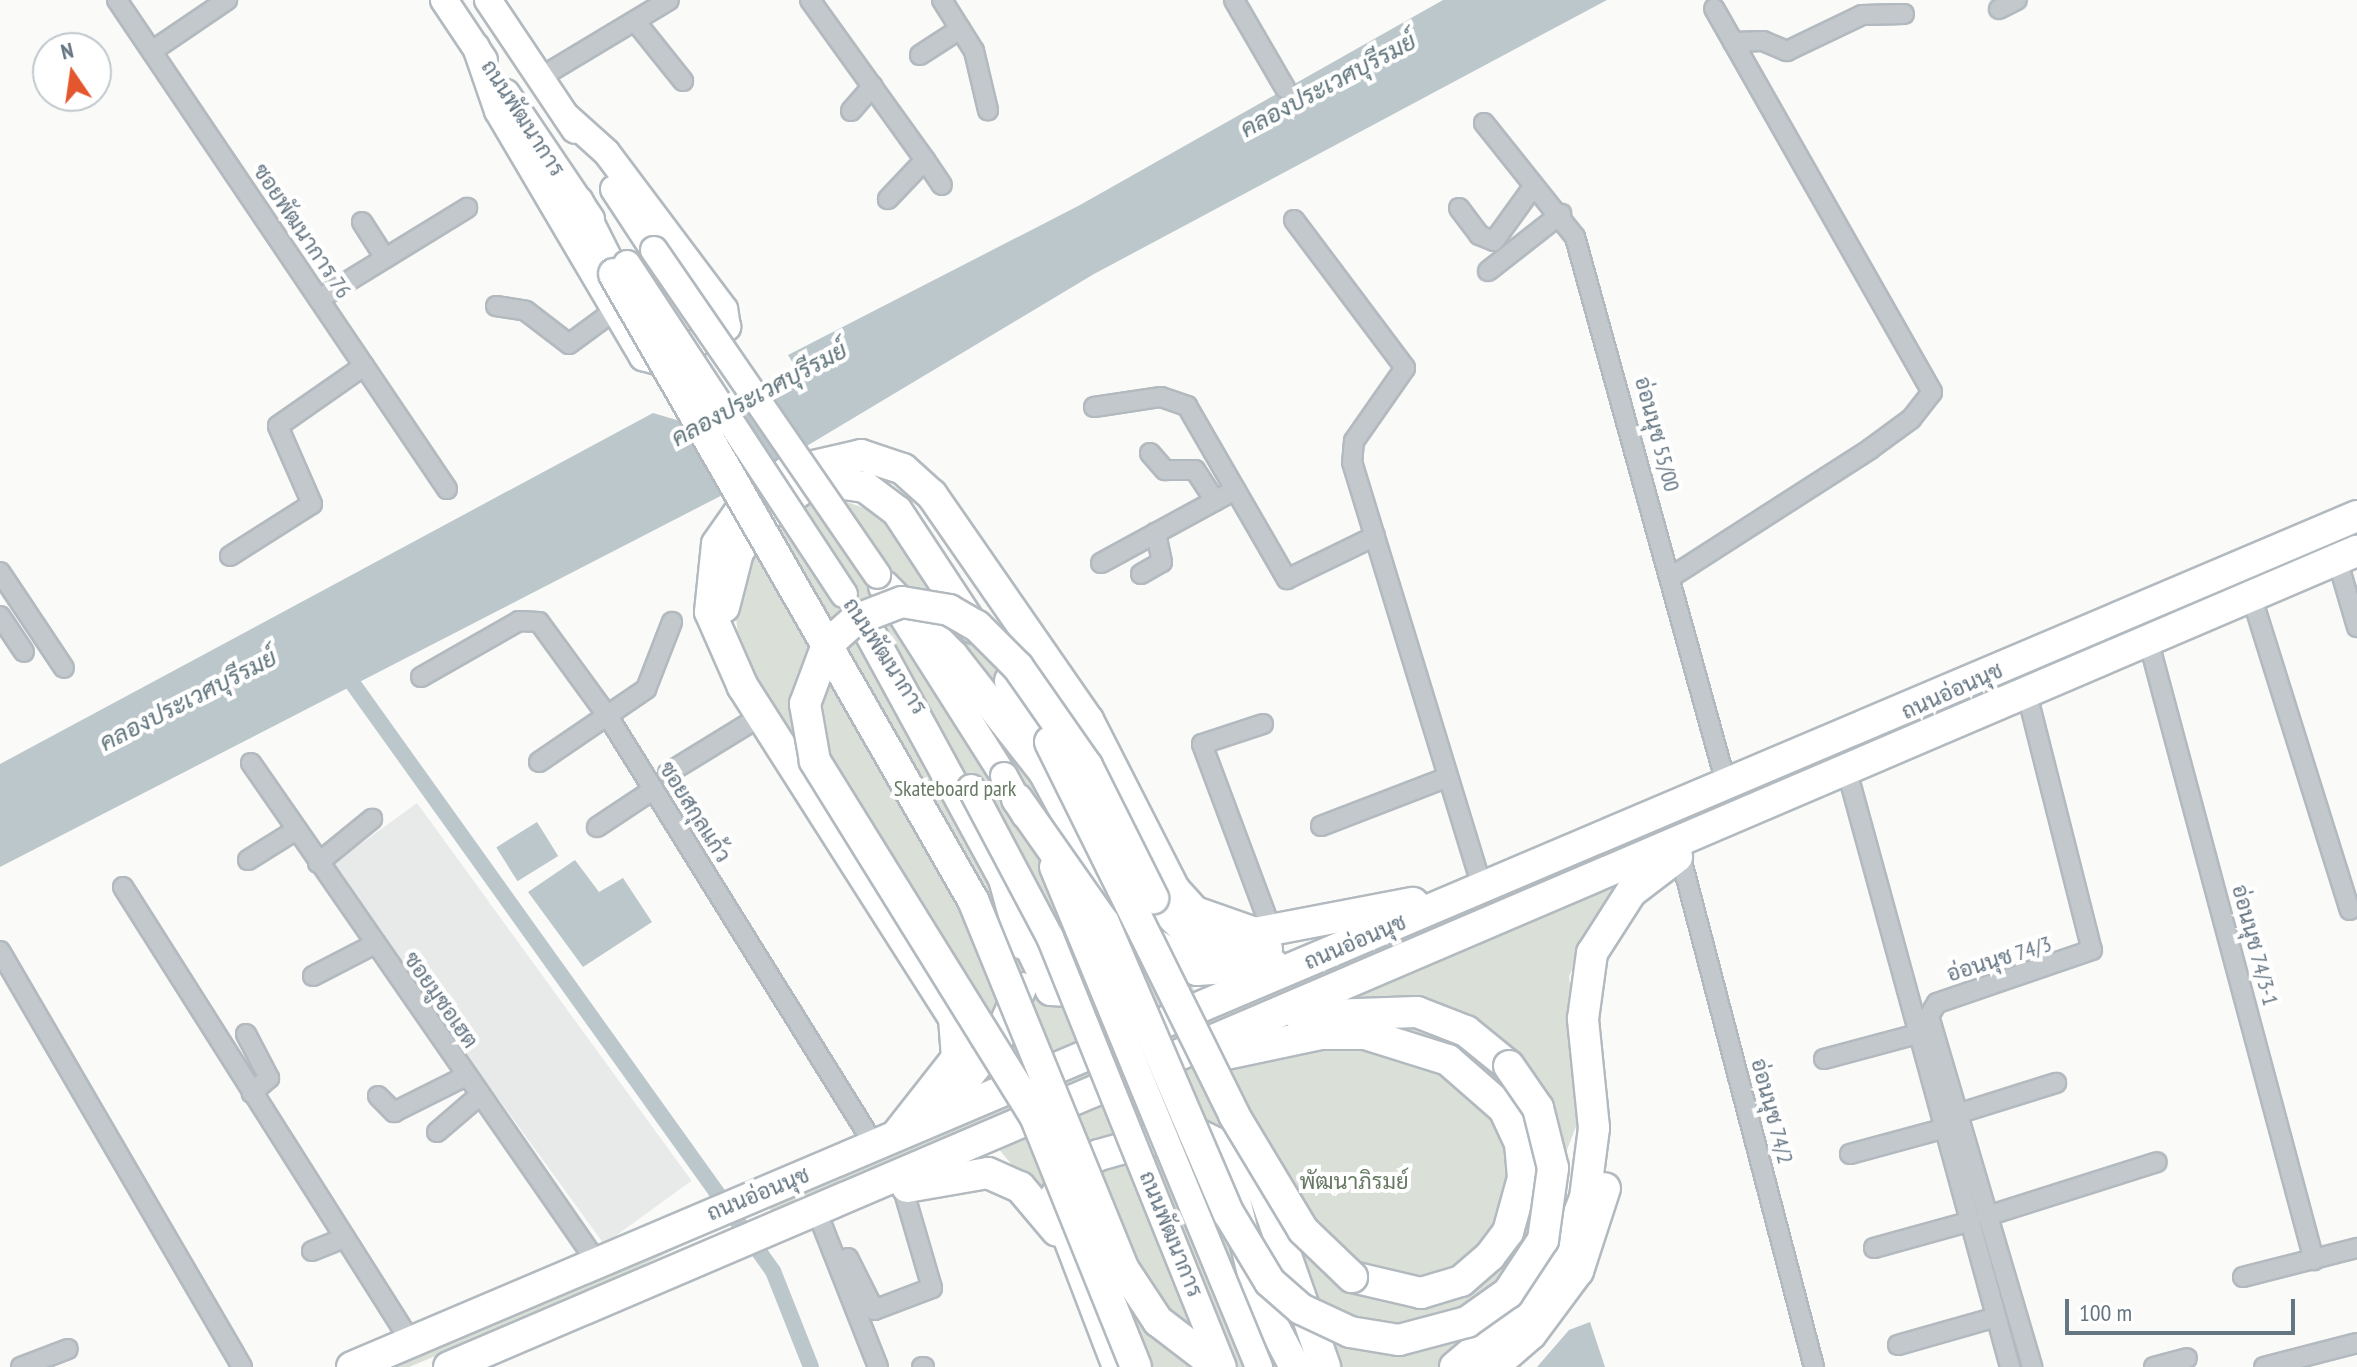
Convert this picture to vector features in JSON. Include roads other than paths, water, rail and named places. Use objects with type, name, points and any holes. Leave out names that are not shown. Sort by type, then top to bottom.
[{"type":"main road","name":"ถนนพัฒนาการ","points":[[444,0],[578,202]]},
{"type":"main road","name":"ถนนพัฒนาการ","points":[[488,0],[654,250],[880,580],[1010,788],[1083,931],[1259,1367]]},
{"type":"main road","points":[[476,47],[498,111],[643,357],[654,362],[728,322],[606,152],[566,116]]},
{"type":"main road","points":[[578,202],[620,269],[973,900],[1123,1268],[1158,1321],[1221,1367]]},
{"type":"main road","name":"ถนนพัฒนาการ","points":[[620,269],[844,594],[971,788],[1050,937],[1221,1367]]},
{"type":"main road","points":[[884,1142],[957,1058],[959,1033],[761,716],[734,668],[710,612],[711,557],[762,489],[787,472],[861,455],[903,469],[932,495],[1088,720],[1174,889],[1224,927],[1272,931],[1402,914]]},
{"type":"main road","points":[[734,668],[724,604],[738,552],[776,505],[823,481],[887,473],[932,495]]},
{"type":"main road","points":[[823,481],[865,487],[897,511],[1046,734],[1234,1115],[1304,1290],[1325,1367]]},
{"type":"main road","name":"ถนนอ่อนนุช","points":[[352,1367],[596,1261],[929,1123],[1402,914],[1727,787],[2357,516]]},
{"type":"main road","name":"ถนนอ่อนนุช","points":[[449,1367],[693,1257],[1150,1070],[2149,643],[2347,555]]},
{"type":"main road","points":[[870,633],[1004,879],[1021,927],[1051,990],[1103,993],[1127,978],[1132,966],[1116,905],[1044,772],[953,656],[880,580]]},
{"type":"main road","points":[[1136,1367],[1035,1116],[815,761],[805,704],[827,645],[855,620],[902,602],[949,610],[977,626],[1018,667],[1079,754],[1153,898],[1196,940],[1251,951],[1402,914]]},
{"type":"main road","points":[[1010,788],[1104,923],[1229,1214],[1270,1282],[1301,1309],[1350,1332],[1399,1340],[1467,1322],[1508,1293],[1543,1240],[1553,1168],[1538,1108],[1509,1066],[1466,1031],[1386,1008],[1279,1020],[1216,1040]]},
{"type":"main road","points":[[1493,1367],[1560,1300],[1594,1238],[1611,1144],[1603,982],[1637,913],[1728,822]]},
{"type":"main road","points":[[1455,1367],[1503,1333],[1562,1253],[1591,1164],[1583,1019],[1592,953],[1631,892],[1728,822]]},
{"type":"main road","points":[[1116,905],[1173,961],[1214,972],[1260,969],[1402,914]]},
{"type":"main road","points":[[929,1123],[967,1082],[1019,1003],[1021,927]]},
{"type":"main road","points":[[1150,1070],[1321,1034],[1365,1034],[1448,1060],[1492,1094],[1514,1125],[1524,1162],[1519,1203],[1502,1243],[1461,1281],[1435,1290],[1390,1290],[1352,1277],[1303,1230],[1234,1115]]},
{"type":"main road","points":[[1118,1367],[1055,1212],[1060,1182],[1131,1141],[1203,1133],[1225,1159],[1259,1299],[1295,1367]]},
{"type":"main road","points":[[817,1206],[970,1172],[1006,1180],[1051,1220],[1077,1272]]},
{"type":"street","name":"ซอยพัฒนาการ 76","points":[[117,0],[447,489]]},
{"type":"street","points":[[152,51],[227,0]]},
{"type":"street","points":[[541,77],[669,0]]},
{"type":"street","points":[[810,0],[942,185]]},
{"type":"street","points":[[942,0],[974,51],[988,110]]},
{"type":"street","points":[[1234,0],[1285,88]]},
{"type":"street","points":[[1999,9],[2017,0]]},
{"type":"street","points":[[1671,577],[1870,449],[1932,392],[1714,9]]},
{"type":"street","points":[[1733,42],[1763,41],[1787,51],[1862,15],[1904,14]]},
{"type":"street","points":[[635,21],[683,81]]},
{"type":"street","points":[[920,55],[960,29]]},
{"type":"street","points":[[851,111],[873,86]]},
{"type":"street","name":"อ่อนนุช 55/00","points":[[1484,123],[1533,187],[1561,214],[1597,300],[1727,787]]},
{"type":"street","points":[[888,199],[925,160]]},
{"type":"street","points":[[1459,208],[1479,235],[1494,241],[1533,187]]},
{"type":"street","points":[[319,299],[467,208]]},
{"type":"street","points":[[1488,271],[1561,214]]},
{"type":"street","points":[[1294,220],[1405,368],[1352,450],[1448,777],[1494,880]]},
{"type":"street","points":[[362,222],[385,258]]},
{"type":"street","points":[[496,306],[526,311],[569,344],[614,311]]},
{"type":"street","points":[[230,556],[312,504],[278,426],[364,366]]},
{"type":"street","points":[[1094,407],[1178,399],[1287,579],[1375,536]]},
{"type":"street","points":[[1150,453],[1165,470],[1195,470],[1215,501]]},
{"type":"street","points":[[1101,563],[1235,490]]},
{"type":"street","points":[[1141,574],[1162,562],[1156,533]]},
{"type":"street","points":[[2347,555],[2357,627]]},
{"type":"street","points":[[0,572],[64,668]]},
{"type":"street","points":[[2252,598],[2350,910]]},
{"type":"street","points":[[0,616],[24,652]]},
{"type":"street","name":"ซอยสกุลแก้ว","points":[[421,677],[530,618],[609,718],[884,1142]]},
{"type":"street","points":[[539,762],[609,718],[655,678],[672,622]]},
{"type":"street","name":"อ่อนนุช 74/3-1","points":[[2149,643],[2314,1260]]},
{"type":"street","name":"อ่อนนุช 74/3","points":[[2027,694],[2092,950],[1930,1008],[1957,1114],[2032,1367]]},
{"type":"street","points":[[668,773],[761,716]]},
{"type":"street","points":[[1263,724],[1202,744],[1272,931]]},
{"type":"street","name":"ซอยมูซอเฮต","points":[[251,763],[373,945],[596,1261]]},
{"type":"street","points":[[1847,771],[1921,1033],[1942,1129],[2010,1367]]},
{"type":"street","points":[[1321,826],[1448,777]]},
{"type":"street","points":[[597,827],[653,790]]},
{"type":"street","points":[[318,863],[372,819]]},
{"type":"street","points":[[248,860],[296,830]]},
{"type":"street","name":"อ่อนนุช 74/2","points":[[1683,866],[1814,1367]]},
{"type":"street","points":[[123,887],[411,1342]]},
{"type":"street","points":[[313,976],[373,945]]},
{"type":"street","points":[[0,951],[242,1367]]},
{"type":"street","points":[[1824,1059],[1921,1033]]},
{"type":"street","points":[[246,1034],[269,1078],[252,1093]]},
{"type":"street","points":[[378,1096],[394,1112],[466,1076]]},
{"type":"street","points":[[1957,1114],[2056,1083]]},
{"type":"street","points":[[437,1132],[479,1096]]},
{"type":"street","points":[[1850,1154],[1942,1129]]},
{"type":"street","points":[[1987,1216],[2157,1162]]},
{"type":"street","points":[[848,1258],[874,1310],[932,1288],[903,1189]]},
{"type":"street","points":[[817,1206],[878,1367]]},
{"type":"street","points":[[1874,1248],[1968,1222]]},
{"type":"street","points":[[312,1251],[345,1238]]},
{"type":"street","points":[[2243,1277],[2357,1248]]},
{"type":"street","points":[[1898,1345],[1996,1317]]},
{"type":"street","points":[[2264,1367],[2357,1343]]},
{"type":"street","points":[[21,1367],[68,1349]]},
{"type":"street","points":[[2154,1367],[2187,1358]]},
{"type":"water","name":"คลองประเวศบุรีรมย์","points":[[1443,0],[1607,0],[1094,274],[738,487],[0,867],[0,764],[653,413],[704,428],[798,371],[788,355],[1080,205]]},
{"type":"water","points":[[537,822],[558,856],[517,881],[496,847]]},
{"type":"water","points":[[575,860],[599,892],[623,878],[652,922],[583,967],[528,892]]},
{"type":"water","points":[[1590,1322],[1605,1367],[1537,1367],[1569,1330]]},
{"type":"waterway","points":[[343,670],[773,1271],[811,1367]]},
{"type":"park label","name":"Skateboard park","points":[[955,789]]},
{"type":"park label","name":"พัฒนาภิรมย์","points":[[1354,1182]]}]
